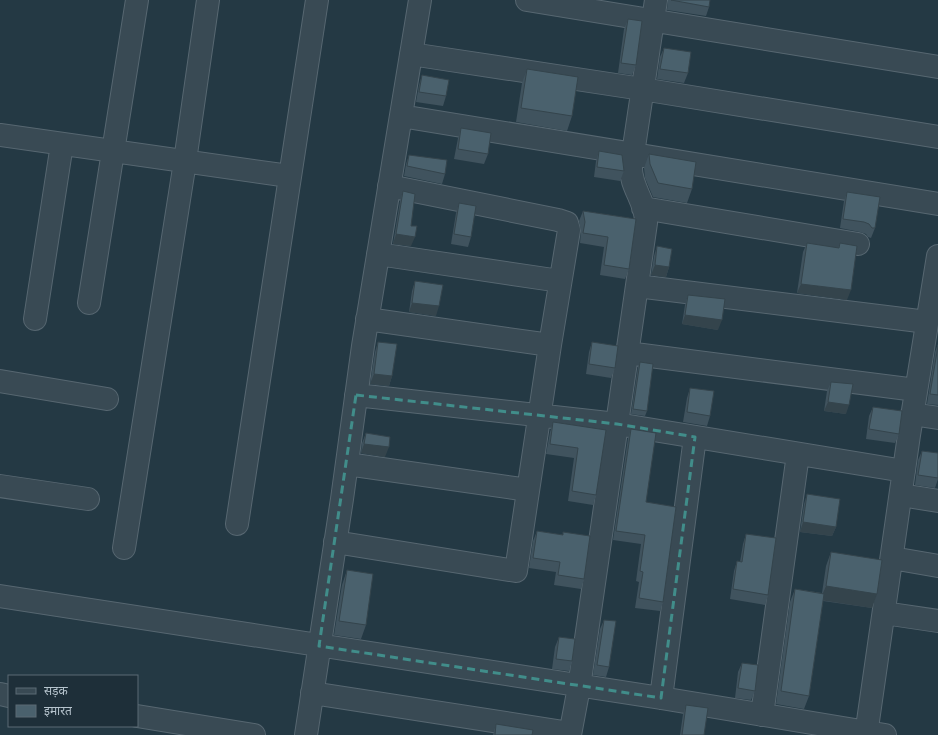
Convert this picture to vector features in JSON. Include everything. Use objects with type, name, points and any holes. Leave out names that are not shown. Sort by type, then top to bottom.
[{"type":"street","points":[[89,303],[137,0]]},
{"type":"street","points":[[124,548],[185,161],[208,0]]},
{"type":"street","points":[[237,524],[316,0]]},
{"type":"street","points":[[306,735],[336,542],[367,319],[420,0]]},
{"type":"street","points":[[527,0],[654,10],[938,66]]},
{"type":"street","points":[[312,694],[570,734],[579,687],[646,223],[646,212],[643,208],[630,174],[654,10]]},
{"type":"street","points":[[411,54],[642,89],[938,137]]},
{"type":"street","points":[[401,116],[938,204]]},
{"type":"street","points":[[0,135],[289,176]]},
{"type":"street","points":[[35,319],[62,144]]},
{"type":"street","points":[[336,542],[516,571],[569,230],[567,223],[558,220],[389,186]]},
{"type":"street","points":[[643,208],[858,244]]},
{"type":"street","points":[[378,254],[560,281]]},
{"type":"street","points":[[0,596],[579,687],[661,698],[873,734],[884,613],[912,414],[916,390],[930,336],[937,265]]},
{"type":"street","points":[[637,286],[930,336]]},
{"type":"street","points":[[367,319],[550,345]]},
{"type":"street","points":[[627,353],[916,390]]},
{"type":"street","points":[[0,380],[107,399]]},
{"type":"street","points":[[356,395],[617,424],[904,471]]},
{"type":"street","points":[[912,414],[938,418]]},
{"type":"street","points":[[661,698],[695,437]]},
{"type":"street","points":[[762,715],[798,454]]},
{"type":"street","points":[[347,464],[528,490]]},
{"type":"street","points":[[0,486],[88,499]]},
{"type":"street","points":[[901,495],[938,501]]},
{"type":"street","points":[[892,558],[938,566]]},
{"type":"street","points":[[884,613],[938,621]]},
{"type":"street","points":[[138,716],[254,735]]},
{"type":"highlighted area","points":[[356,395],[617,424],[695,437],[661,698],[319,646]]},
{"type":"building","points":[[671,0],[710,0],[709,7]]},
{"type":"building","points":[[628,19],[642,21],[636,65],[621,63]]},
{"type":"building","points":[[664,48],[691,52],[688,73],[660,69]]},
{"type":"building","points":[[527,69],[578,77],[572,116],[521,108]]},
{"type":"building","points":[[422,75],[449,80],[446,96],[419,92]]},
{"type":"building","points":[[461,128],[491,133],[488,154],[458,149]]},
{"type":"building","points":[[599,151],[622,155],[624,171],[597,167]]},
{"type":"building","points":[[649,154],[696,162],[692,189],[658,183],[650,164]]},
{"type":"building","points":[[409,155],[447,160],[445,174],[407,166]]},
{"type":"building","points":[[403,191],[415,194],[411,226],[417,226],[415,237],[396,234]]},
{"type":"building","points":[[847,192],[880,197],[875,228],[872,228],[869,224],[864,222],[843,219]]},
{"type":"building","points":[[459,203],[476,206],[471,237],[454,234]]},
{"type":"building","points":[[583,211],[636,219],[629,269],[604,265],[608,237],[583,233],[585,222]]},
{"type":"building","points":[[807,243],[839,248],[840,243],[857,246],[851,290],[801,284]]},
{"type":"building","points":[[657,246],[672,249],[669,267],[655,265]]},
{"type":"building","points":[[415,281],[443,285],[439,306],[412,303]]},
{"type":"building","points":[[688,295],[725,299],[722,320],[685,315]]},
{"type":"building","points":[[378,342],[397,344],[392,376],[374,374]]},
{"type":"building","points":[[592,342],[618,346],[615,368],[589,364]]},
{"type":"building","points":[[938,346],[938,395],[930,394]]},
{"type":"building","points":[[640,362],[653,364],[647,411],[633,409]]},
{"type":"building","points":[[831,382],[853,384],[849,405],[828,402]]},
{"type":"building","points":[[690,388],[714,391],[710,416],[687,412]]},
{"type":"building","points":[[873,407],[902,411],[899,434],[869,429]]},
{"type":"building","points":[[553,422],[606,430],[596,495],[572,491],[578,448],[550,444]]},
{"type":"building","points":[[631,429],[656,433],[646,502],[676,507],[663,602],[639,598],[643,572],[640,571],[645,535],[616,531]]},
{"type":"building","points":[[366,433],[390,437],[389,447],[364,444]]},
{"type":"building","points":[[922,451],[938,453],[938,478],[918,475]]},
{"type":"building","points":[[807,494],[840,499],[836,527],[803,522]]},
{"type":"building","points":[[537,531],[563,535],[563,532],[590,536],[584,579],[558,575],[560,562],[533,558]]},
{"type":"building","points":[[746,534],[776,538],[768,595],[733,589],[737,561],[742,562]]},
{"type":"building","points":[[831,552],[882,560],[877,594],[826,586]]},
{"type":"building","points":[[347,570],[373,574],[366,625],[339,621]]},
{"type":"building","points":[[795,589],[824,594],[809,696],[781,691]]},
{"type":"building","points":[[604,620],[616,621],[609,667],[597,665]]},
{"type":"building","points":[[559,637],[575,639],[572,661],[556,659]]},
{"type":"building","points":[[742,663],[758,665],[755,691],[738,688]]},
{"type":"building","points":[[686,705],[708,708],[704,735],[682,735]]},
{"type":"building","points":[[496,724],[533,730],[532,735],[495,735]]}]
